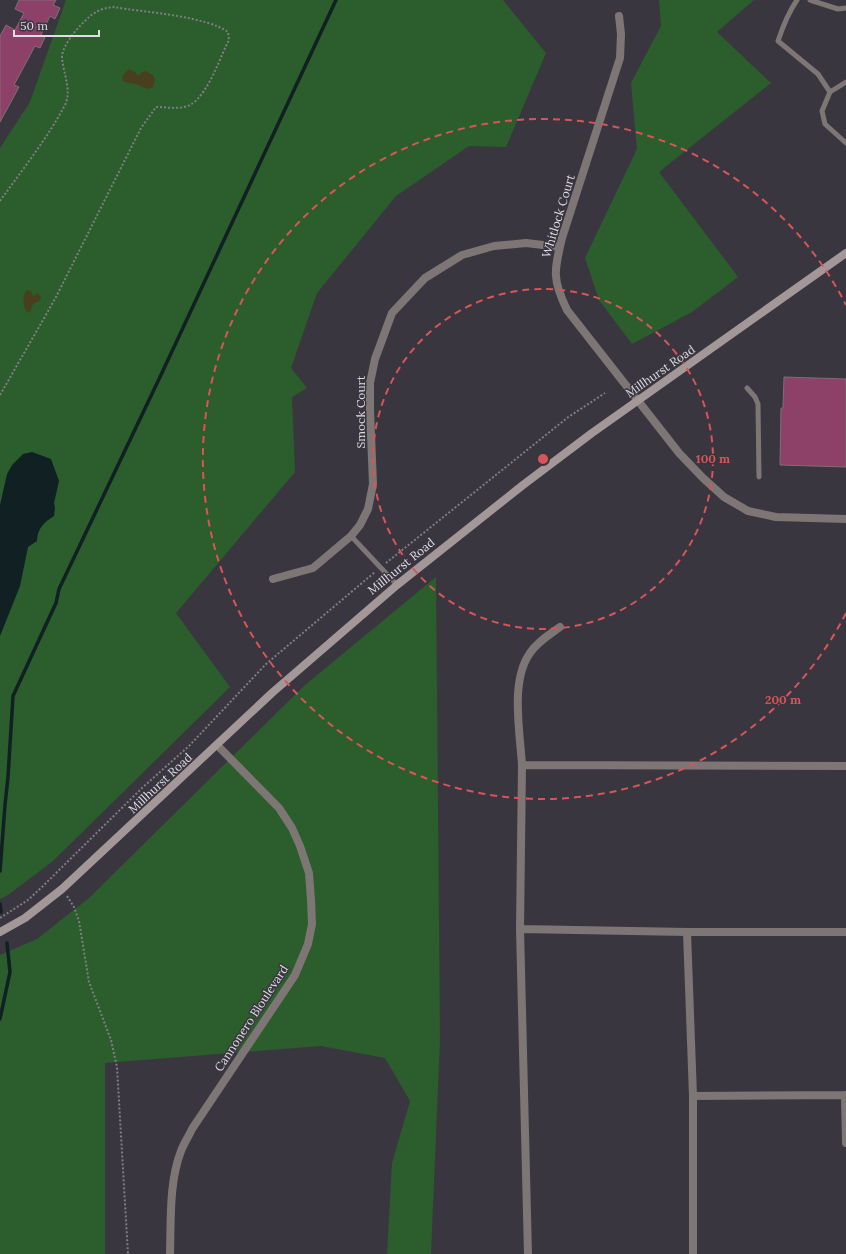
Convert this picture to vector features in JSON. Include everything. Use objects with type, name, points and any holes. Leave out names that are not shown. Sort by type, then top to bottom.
[{"type":"street","name":"Whitlock Court","points":[[619,16],[621,34],[620,58],[555,264],[555,278],[560,296],[568,310],[679,453],[724,497],[748,511],[776,517],[846,519]]},
{"type":"street","name":"Smock Court","points":[[273,579],[313,568],[351,536],[360,525],[368,509],[373,484],[370,383],[375,359],[392,313],[424,278],[462,255],[494,246],[526,243],[560,247]]},
{"type":"street","name":"Millhurst Road","points":[[0,932],[25,918],[62,889],[324,647],[397,585],[523,485],[592,433],[638,402],[846,253]]},
{"type":"street","points":[[528,1254],[520,929],[522,765],[518,700],[521,668],[530,653],[540,641],[560,627]]},
{"type":"street","name":"Cannonero Bloulevard","points":[[170,1254],[172,1193],[181,1151],[192,1129],[295,975],[308,944],[312,924],[309,874],[300,846],[292,828],[280,808],[217,745]]},
{"type":"street","points":[[522,765],[846,766]]},
{"type":"street","points":[[520,929],[687,932],[846,932]]},
{"type":"street","points":[[687,932],[693,1096],[693,1254]]},
{"type":"street","points":[[693,1096],[846,1095],[846,1143]]},
{"type":"lane","points":[[797,0],[791,8],[778,41],[818,74],[830,92]]},
{"type":"lane","points":[[810,0],[838,9],[846,8]]},
{"type":"lane","points":[[846,82],[830,92],[822,111],[825,124],[846,144]]},
{"type":"lane","points":[[747,388],[755,397],[758,404],[759,477]]},
{"type":"lane","points":[[351,536],[397,585]]},
{"type":"path","points":[[0,201],[44,140],[66,103],[68,96],[62,55],[73,34],[93,14],[104,8],[113,7],[193,19],[222,27],[228,32],[229,40],[197,101],[184,107],[156,107],[141,128],[55,299],[0,395]]},
{"type":"path","points":[[0,918],[28,900],[43,886],[142,788],[189,746],[266,664],[350,591],[568,418],[605,393]]},
{"type":"path","points":[[62,889],[74,907],[79,921],[89,982],[110,1040],[117,1067],[128,1254]]},
{"type":"green space","points":[[66,0],[503,0],[546,53],[506,147],[469,146],[396,196],[317,293],[291,368],[307,388],[292,397],[295,472],[176,613],[230,687],[53,861],[8,895],[0,899],[0,148],[30,102]]},
{"type":"green space","points":[[659,0],[754,0],[717,32],[771,83],[659,172],[738,277],[692,312],[632,344],[599,300],[585,258],[637,149],[631,83],[661,26]]},
{"type":"green space","points":[[436,577],[440,1040],[431,1254],[387,1254],[392,1163],[410,1101],[385,1058],[321,1046],[105,1063],[105,1254],[0,1254],[0,955],[37,939],[89,898],[305,685]]},
{"type":"sand","points":[[129,69],[135,72],[138,76],[145,71],[153,75],[155,80],[153,87],[148,89],[136,84],[124,82],[122,79],[124,74]]},
{"type":"sand","points":[[27,290],[31,291],[33,296],[38,293],[41,297],[39,301],[33,304],[30,313],[26,311],[24,306],[24,295]]},
{"type":"shaded area","points":[[32,452],[51,459],[59,481],[54,503],[54,516],[40,529],[37,536],[37,541],[28,547],[20,586],[0,636],[0,505],[7,474],[12,465],[23,454]]},
{"type":"building","points":[[19,0],[56,0],[53,5],[60,8],[55,19],[50,16],[41,35],[45,37],[40,48],[35,46],[14,85],[19,87],[0,122],[0,36],[6,25],[15,30],[24,13],[15,9]]},
{"type":"building","points":[[784,377],[846,379],[846,467],[780,465],[781,408],[783,408]]},
{"type":"waterway","points":[[0,871],[13,696],[56,603],[59,589],[336,0]]},
{"type":"waterway","points":[[0,904],[1,912]]},
{"type":"waterway","points":[[0,1019],[10,972],[7,943]]}]
